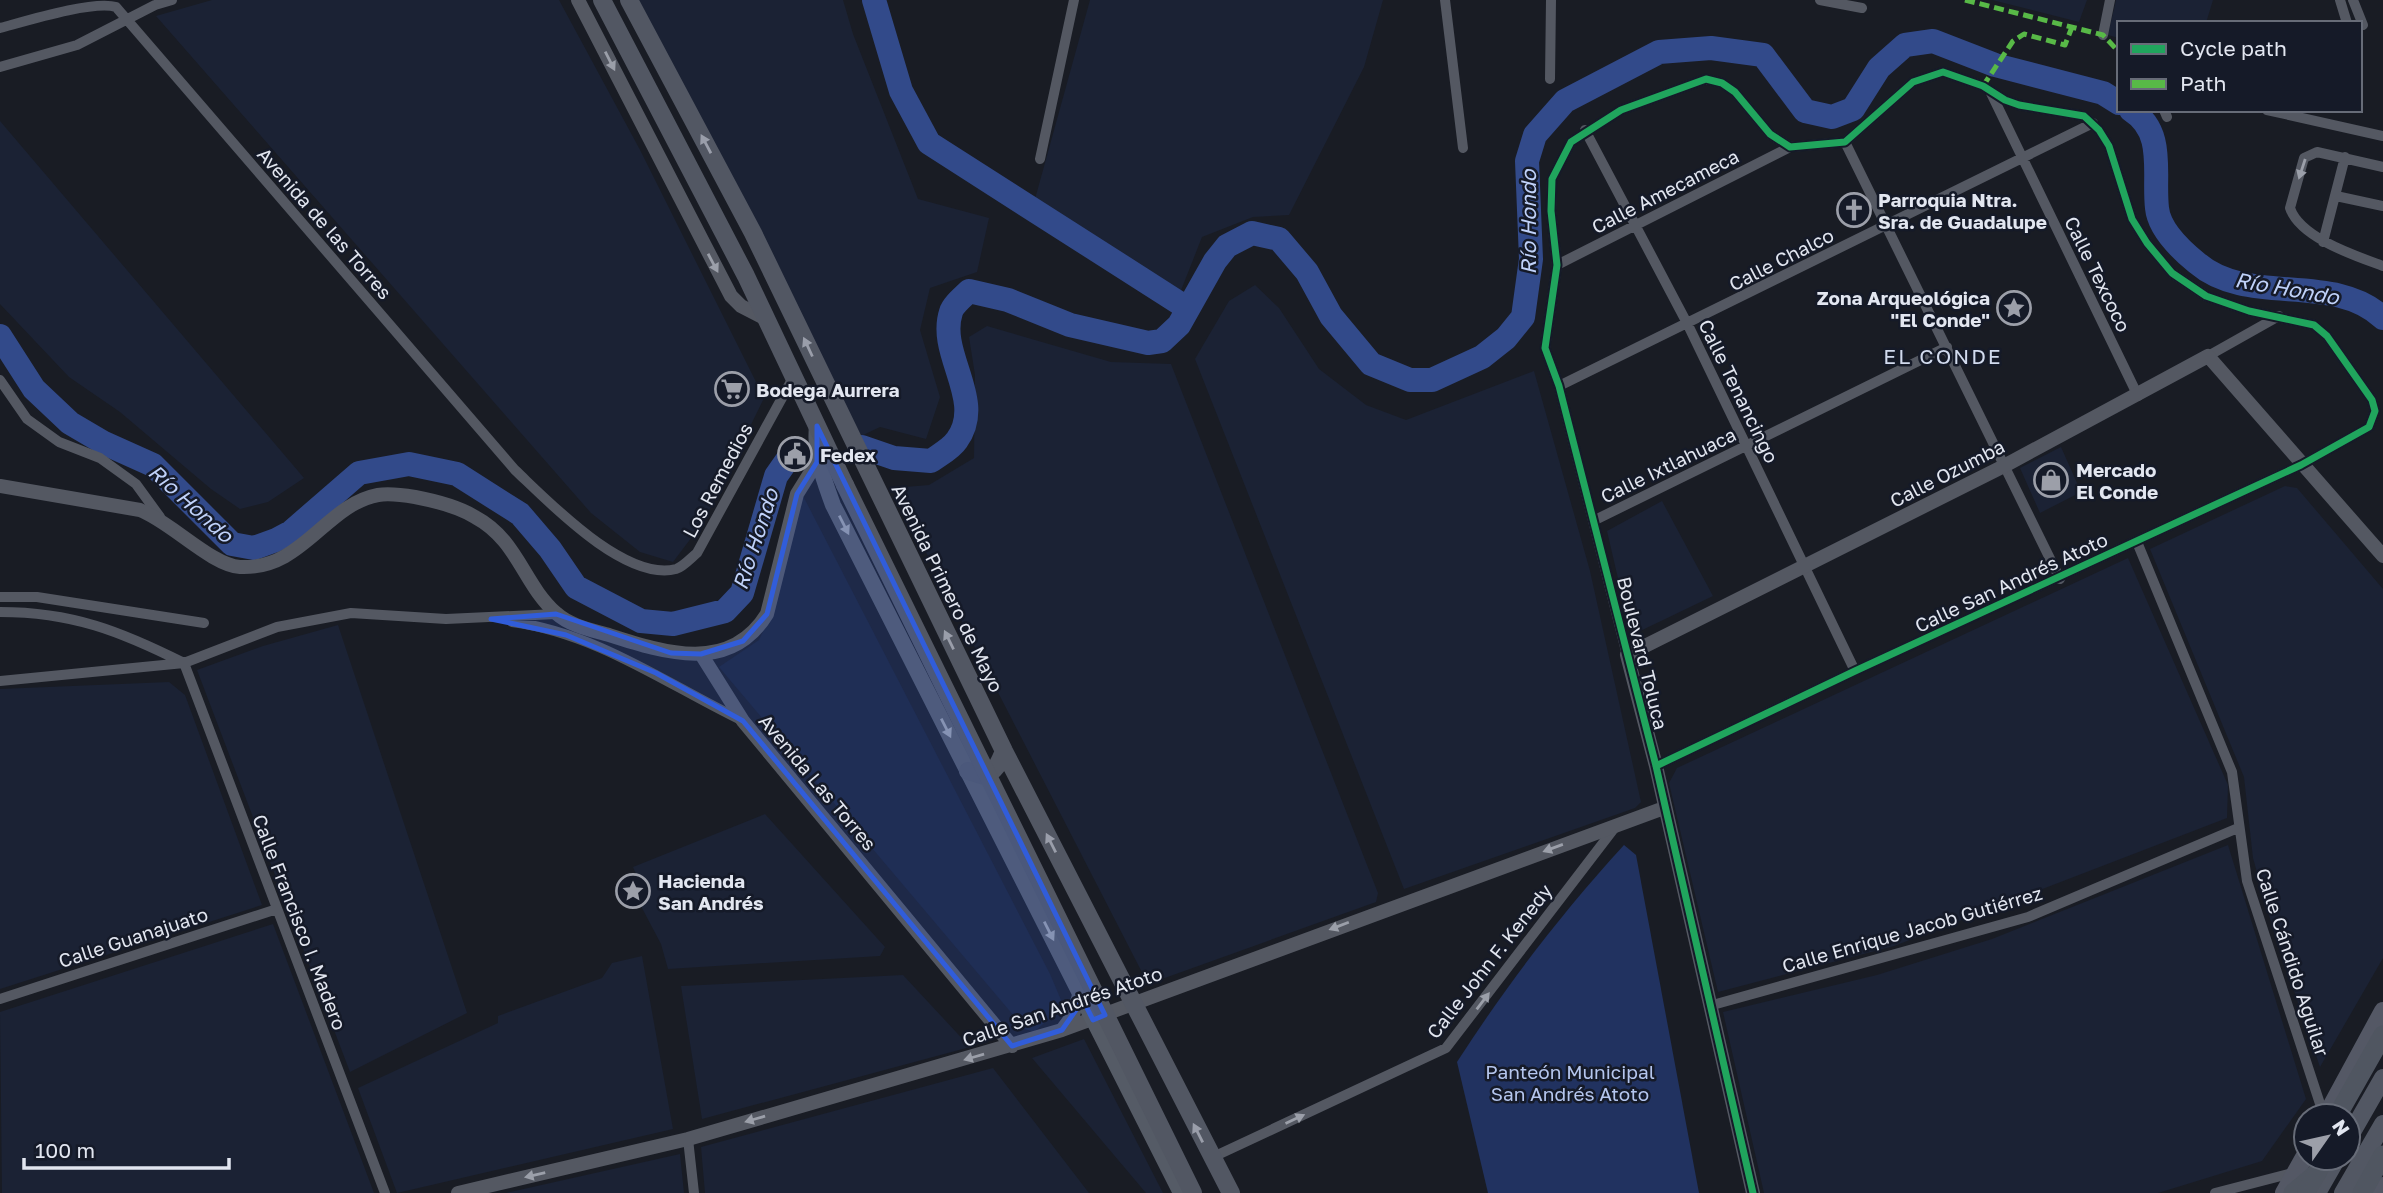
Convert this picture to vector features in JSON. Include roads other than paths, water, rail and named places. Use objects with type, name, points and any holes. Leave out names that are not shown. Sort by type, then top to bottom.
[{"type":"highway","points":[[602,0],[768,320],[845,485],[1193,1193]]},
{"type":"highway","name":"Avenida Primero de Mayo","points":[[629,0],[754,233],[1004,751],[1132,1005],[1231,1193]]},
{"type":"highway","points":[[968,771],[984,776],[992,773],[998,767],[1004,751]]},
{"type":"highway","points":[[2345,1102],[2383,1035]]},
{"type":"highway","points":[[2357,1102],[2383,1056]]},
{"type":"highway","points":[[2362,1115],[2383,1078]]},
{"type":"highway","points":[[2343,1193],[2383,1124]]},
{"type":"highway","points":[[2361,1193],[2383,1155]]},
{"type":"highway","points":[[2293,1193],[2305,1172]]},
{"type":"highway","points":[[2305,1193],[2317,1172]]},
{"type":"highway","points":[[2293,1193],[2319,1172]]},
{"type":"highway","points":[[2317,1193],[2328,1172]]},
{"type":"main road","points":[[817,426],[814,447],[817,462],[833,505],[1181,1193]]},
{"type":"main road","points":[[2333,1102],[2383,1011]]},
{"type":"main road","points":[[2284,1193],[2296,1172]]},
{"type":"main road","points":[[2379,1193],[2383,1186]]},
{"type":"street","points":[[0,67],[77,45],[172,0]]},
{"type":"street","points":[[579,0],[731,296],[741,306],[768,320]]},
{"type":"street","points":[[1040,159],[1074,0]]},
{"type":"street","points":[[1445,0],[1463,148]]},
{"type":"street","points":[[1550,79],[1551,0]]},
{"type":"street","points":[[1820,0],[1862,8]]},
{"type":"street","points":[[2103,36],[2110,0]]},
{"type":"street","points":[[2340,0],[2346,21]]},
{"type":"street","points":[[2353,0],[2361,21]]},
{"type":"street","name":"Avenida de las Torres","points":[[0,28],[107,2],[127,20],[514,470]]},
{"type":"street","points":[[1585,130],[1621,110],[1706,79],[1722,83],[1735,92],[1770,134],[1790,147],[1845,142],[1894,96],[1931,74],[1943,72],[1983,86],[2019,105],[2084,116],[2093,123],[2109,146],[2132,219],[2147,243],[2172,273],[2206,296],[2249,312],[2279,316]]},
{"type":"street","name":"Calle Texcoco","points":[[1990,92],[2138,396]]},
{"type":"street","points":[[2276,112],[2383,136]]},
{"type":"street","name":"Calle Chalco","points":[[1559,386],[1688,325],[2093,123]]},
{"type":"street","name":"Calle Tenancingo","points":[[1585,130],[1688,325],[1855,671]]},
{"type":"street","name":"Boulevard Toluca","points":[[1585,130],[1571,142],[1552,179],[1551,211],[1557,265],[1545,348],[1559,386],[1656,766],[1753,1193]]},
{"type":"street","points":[[1845,142],[2060,579]]},
{"type":"street","name":"Calle Amecameca","points":[[1557,265],[1790,147]]},
{"type":"street","points":[[2383,167],[2317,152],[2304,158],[2290,208],[2292,216],[2323,242],[2383,266]]},
{"type":"street","points":[[2323,242],[2345,157]]},
{"type":"street","points":[[2336,196],[2383,206]]},
{"type":"street","name":"Calle Ozumba","points":[[1627,654],[2004,466],[2138,396],[2279,316]]},
{"type":"street","name":"Calle San Andrés Atoto","points":[[1656,766],[2301,465],[2369,427],[2374,420],[2372,400],[2326,336],[2314,325],[2279,316]]},
{"type":"street","name":"Calle Ixtlahuaca","points":[[1593,521],[1947,347]]},
{"type":"street","points":[[2208,356],[2383,556]]},
{"type":"street","name":"Los Remedios","points":[[514,470],[559,511],[620,557],[653,570],[678,569],[697,553],[794,375]]},
{"type":"street","points":[[0,380],[27,419],[59,442],[100,458],[128,477],[147,495],[160,517]]},
{"type":"street","points":[[0,486],[117,505],[160,517],[222,562],[237,567],[254,566],[300,548],[347,509],[363,500],[399,495],[432,500],[475,517],[493,529],[510,546],[556,614],[574,624],[636,644],[671,653],[701,654],[743,641],[757,630],[767,614],[797,494],[817,462]]},
{"type":"street","name":"Calle Cándido Aguilar","points":[[2137,542],[2232,772],[2247,881],[2320,1102]]},
{"type":"street","points":[[0,597],[37,597],[204,623]]},
{"type":"street","points":[[37,597],[39,612]]},
{"type":"street","points":[[0,612],[39,612],[108,627],[184,663]]},
{"type":"street","points":[[0,681],[184,663],[277,627],[351,613],[491,619],[556,614]]},
{"type":"street","name":"Avenida Las Torres","points":[[491,619],[546,628],[579,641],[656,673],[694,698],[743,721],[1012,1046]]},
{"type":"street","points":[[701,654],[743,721]]},
{"type":"street","name":"Calle Francisco I. Madero","points":[[184,663],[385,1193]]},
{"type":"street","name":"Calle San Andrés Atoto","points":[[458,1193],[688,1139],[1012,1046],[1093,1020],[1664,808]]},
{"type":"street","name":"Calle John F. Kenedy","points":[[1211,1158],[1447,1048],[1617,825]]},
{"type":"street","name":"Calle Enrique Jacob Gutiérrez","points":[[1709,1006],[2028,917],[2238,828]]},
{"type":"street","name":"Calle Guanajuato","points":[[0,999],[277,909]]},
{"type":"street","points":[[1062,1030],[1073,1015],[1080,992]]},
{"type":"street","points":[[688,1139],[694,1193]]},
{"type":"street","points":[[2215,1193],[2246,1189],[2296,1172]]},
{"type":"waterway","points":[[874,0],[901,91],[929,143],[1187,308]]},
{"type":"waterway","name":"Río Hondo","points":[[862,447],[894,458],[931,461],[957,440],[964,425],[966,409],[948,328],[952,309],[969,291],[1008,300],[1070,325],[1148,343],[1162,341],[1179,325],[1215,261],[1227,246],[1252,233],[1279,239],[1307,272],[1331,316],[1371,364],[1410,380],[1432,380],[1482,357],[1506,338],[1523,317],[1531,259],[1527,161],[1535,135],[1565,101],[1659,52],[1711,48],[1763,55],[1805,111],[1832,117],[1853,109],[1879,68],[1905,45],[1933,41],[1995,65],[2103,93],[2117,102]]},
{"type":"waterway","name":"Río Hondo","points":[[2133,112],[2142,119],[2154,141],[2157,208],[2162,224],[2178,245],[2197,263],[2218,276],[2241,284],[2340,296],[2363,304],[2383,318]]},
{"type":"waterway","name":"Río Hondo","points":[[0,336],[34,389],[70,423],[104,443],[153,465],[232,544],[254,548],[276,540],[291,532],[359,473],[409,464],[457,474],[520,514],[550,549],[576,587],[641,621],[673,624],[725,611],[742,593],[776,476],[790,456]]},
{"type":"place","name":"Parroquia Ntra. Sra. de Guadalupe","points":[[1854,210]]},
{"type":"place","name":"Zona Arqueológica \"El Conde\"","points":[[2014,308]]},
{"type":"place","name":"Bodega Aurrera","points":[[732,389]]},
{"type":"place","name":"Fedex","points":[[795,454]]},
{"type":"place","name":"Mercado El Conde","points":[[2051,480]]},
{"type":"place","name":"Hacienda San Andrés","points":[[633,891]]},
{"type":"district","name":"EL CONDE","points":[[1943,356]]},
{"type":"park label","name":"Panteón Municipal San Andrés Atoto","points":[[1570,1082]]}]
